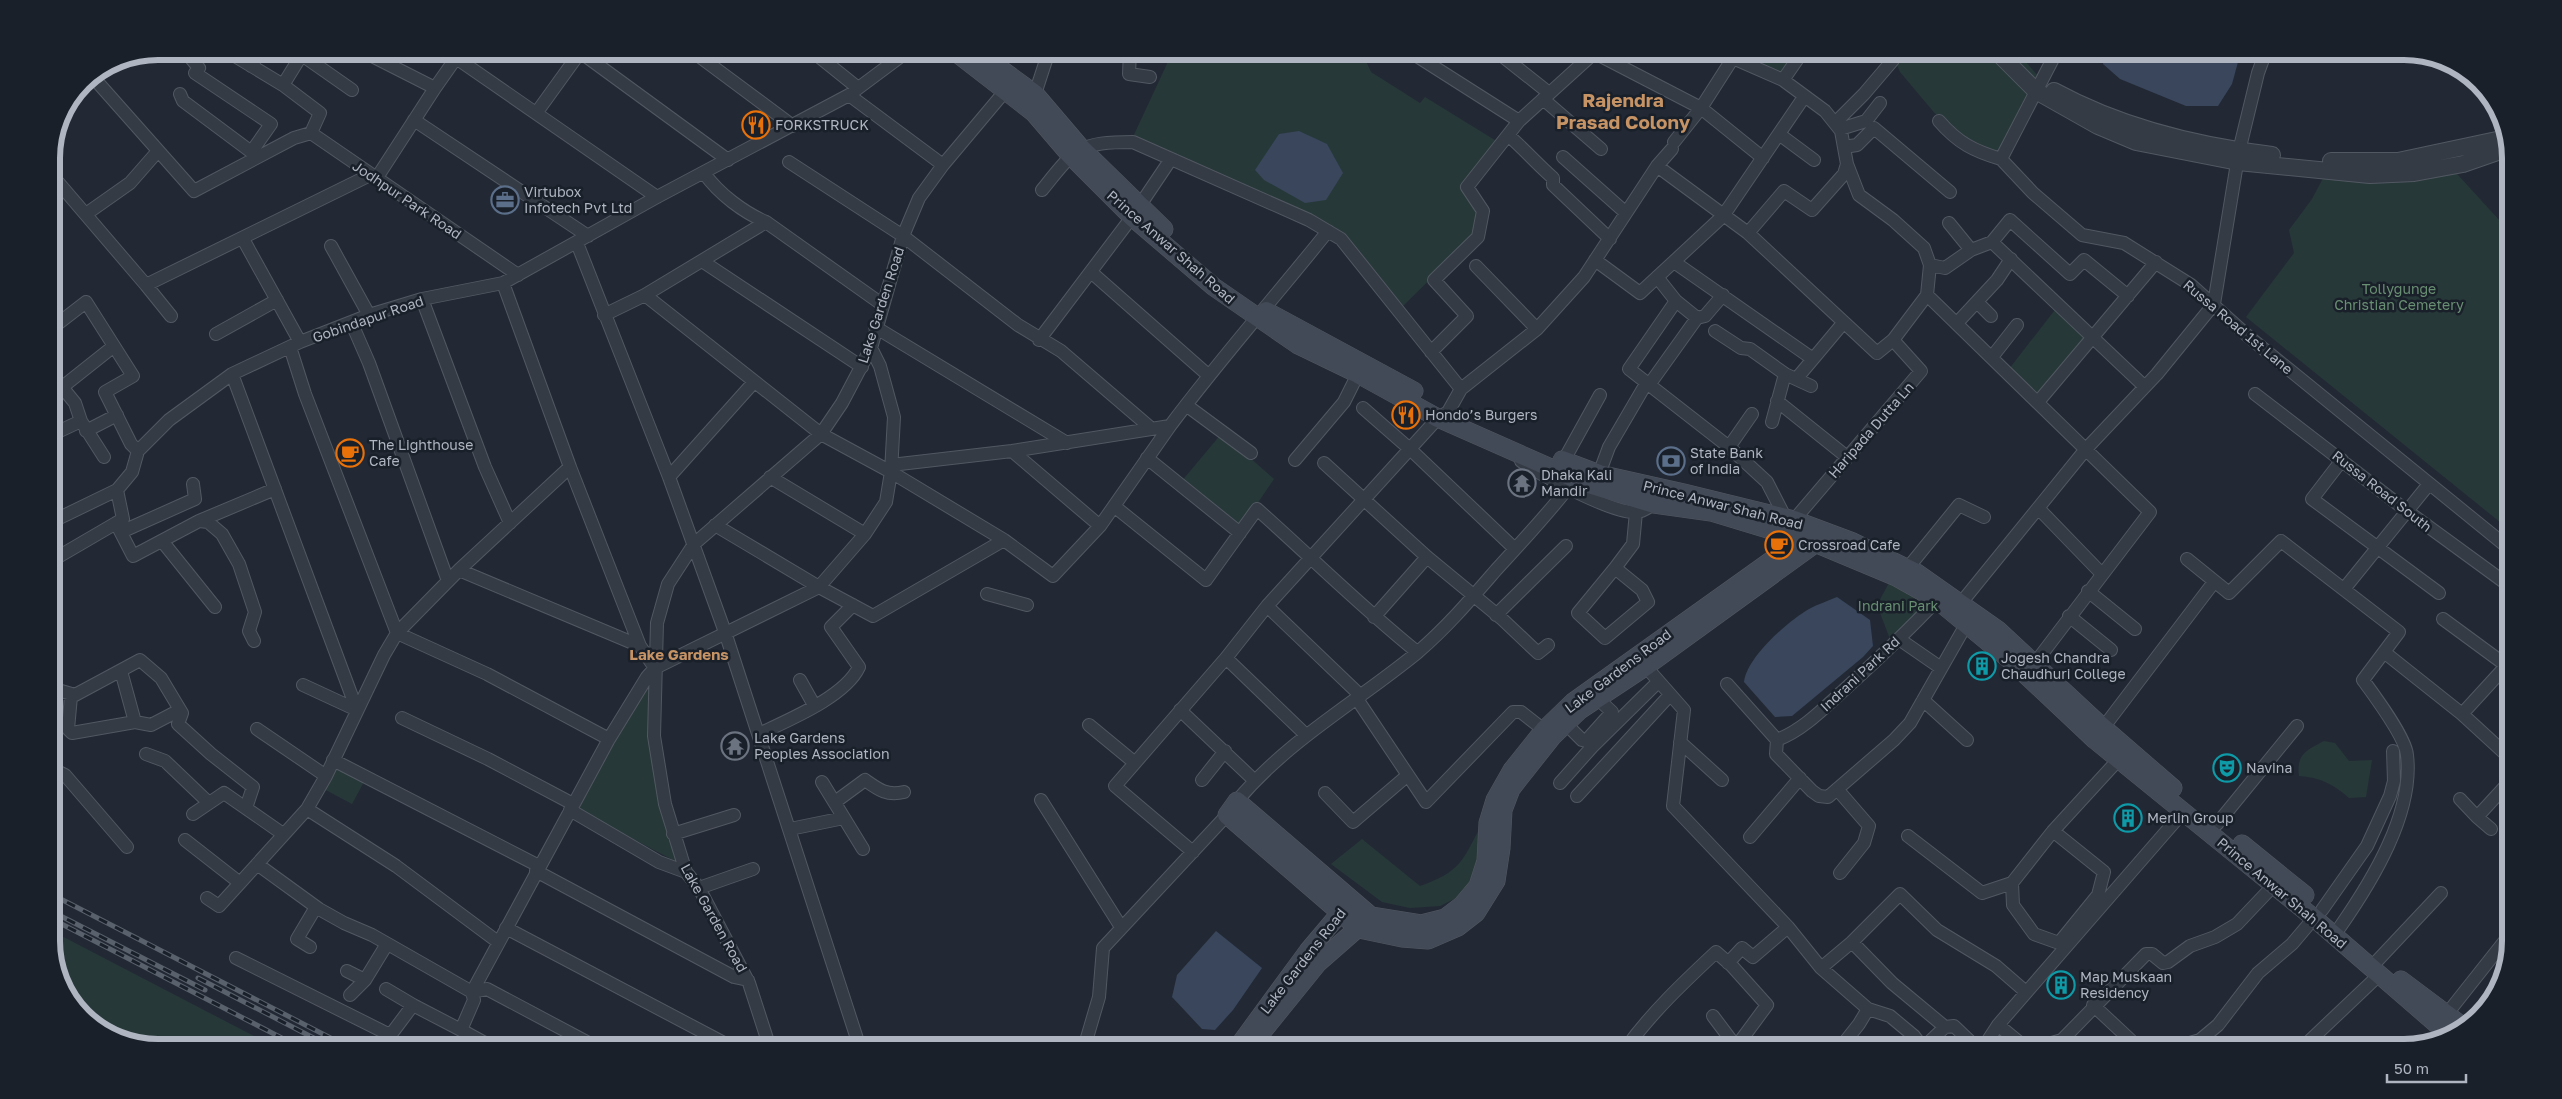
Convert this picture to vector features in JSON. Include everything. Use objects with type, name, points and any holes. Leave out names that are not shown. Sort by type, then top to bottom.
[{"type":"main road","name":"Prince Anwar Shah Road","points":[[966,60],[1034,113],[1135,212],[1226,284],[1298,345],[1500,444],[1585,483],[1654,504],[1711,512],[1816,536],[1907,568],[1998,630],[2035,663],[2098,729],[2119,759],[2274,885],[2340,927],[2377,968],[2458,1023]]},
{"type":"main road","name":"Prince Anwar Shah Road","points":[[988,60],[1035,94],[1075,152]]},
{"type":"main road","name":"Prince Anwar Shah Road","points":[[1261,314],[1377,369],[1443,415],[1599,474],[1790,520],[1816,536],[1938,600],[2217,824],[2444,1030]]},
{"type":"main road","name":"Lake Gardens Road","points":[[1244,1039],[1308,951],[1351,900],[1371,916],[1421,924],[1445,918],[1462,905],[1478,886],[1483,869],[1488,823],[1494,800],[1512,770],[1544,730],[1573,702],[1680,639],[1816,536]]},
{"type":"main road","name":"Lake Gardens Road","points":[[1258,1039],[1318,963],[1359,929],[1402,938],[1428,940],[1458,927],[1476,913],[1496,881],[1501,848],[1503,810],[1511,788],[1533,759],[1566,724],[1641,661]]},
{"type":"main road","points":[[1232,808],[1340,914],[1359,929],[1371,916]]},
{"type":"main road","points":[[1232,808],[1351,900]]},
{"type":"street","points":[[192,60],[199,68],[195,73],[271,124],[255,154]]},
{"type":"street","points":[[97,81],[194,190],[255,154],[311,133],[320,113],[283,85],[241,60]]},
{"type":"street","points":[[251,66],[255,60]]},
{"type":"street","points":[[283,85],[299,60]]},
{"type":"street","points":[[312,60],[352,90]]},
{"type":"street","points":[[380,60],[435,88]]},
{"type":"street","points":[[146,285],[373,177],[435,88],[449,60]]},
{"type":"street","points":[[459,60],[537,112],[657,197]]},
{"type":"street","points":[[537,112],[573,60]]},
{"type":"street","points":[[589,60],[728,160]]},
{"type":"street","points":[[704,60],[793,126]]},
{"type":"street","points":[[821,60],[853,92],[943,165]]},
{"type":"street","name":"Gobindapur Road","points":[[117,490],[132,472],[138,451],[169,420],[232,374],[295,344],[352,324],[369,315],[422,299],[503,283],[657,197],[793,126],[853,92],[896,60]]},
{"type":"street","points":[[1035,94],[1046,60]]},
{"type":"street","points":[[1129,60],[1128,74],[1150,77]]},
{"type":"street","points":[[1431,60],[1519,121]]},
{"type":"street","points":[[1506,60],[1601,149]]},
{"type":"street","points":[[1431,352],[1467,316],[1434,280],[1478,237],[1482,211],[1468,187],[1519,121],[1584,60]]},
{"type":"street","points":[[1608,60],[1701,108],[1763,158]]},
{"type":"street","points":[[1193,852],[1115,786],[1226,658],[1267,606],[1311,556],[1443,415],[1461,389],[1537,330],[1584,277],[1657,166],[1701,108],[1728,60]]},
{"type":"street","points":[[1657,166],[1748,233],[1877,353],[1893,340],[1927,295],[1930,265],[1924,248],[1893,220],[1859,196],[1847,164],[1837,126],[1825,111],[1783,80],[1741,60]]},
{"type":"street","points":[[1783,80],[1797,60]]},
{"type":"street","points":[[1837,126],[1893,60]]},
{"type":"street","points":[[2006,60],[2067,110],[2136,142],[2370,175],[2414,173],[2463,164],[2502,150]]},
{"type":"street","points":[[2017,60],[2038,87]]},
{"type":"street","points":[[1939,121],[1952,137],[1978,152],[2001,159],[2053,60]]},
{"type":"street","points":[[1961,603],[2086,449],[2184,342],[2214,304],[2238,156],[2263,60]]},
{"type":"street","name":"Lake Garden Road","points":[[768,1039],[748,980],[699,888],[686,872],[673,834],[665,804],[654,736],[656,624],[668,584],[694,544],[821,434],[862,367],[871,348],[875,327],[903,236],[919,198],[943,165],[1006,90]]},
{"type":"street","points":[[180,94],[183,101],[255,154]]},
{"type":"street","points":[[1595,260],[1640,293],[1723,216],[1804,97]]},
{"type":"street","points":[[1837,126],[1866,121],[1880,103]]},
{"type":"street","points":[[414,120],[583,240],[604,315],[669,477],[725,632],[857,1039]]},
{"type":"street","points":[[1844,147],[1857,145],[1874,128],[1950,192]]},
{"type":"street","name":"Jodhpur Park Road","points":[[311,133],[518,275]]},
{"type":"street","points":[[1779,134],[1814,160]]},
{"type":"street","points":[[1508,135],[1523,148],[1531,160],[1553,178],[1553,185],[1610,239]]},
{"type":"street","points":[[2238,156],[2313,160],[2398,161],[2500,139]]},
{"type":"street","points":[[1042,190],[1075,152],[1109,142],[1133,142],[1309,220],[1341,239],[1461,389]]},
{"type":"street","points":[[86,214],[130,183],[158,151]]},
{"type":"street","points":[[1564,157],[1626,213]]},
{"type":"street","points":[[1039,340],[1135,212],[1171,159]]},
{"type":"street","name":"Russa Road 1st Lane","points":[[2001,159],[2033,194],[2082,235],[2124,242],[2191,285],[2249,337],[2502,543]]},
{"type":"street","points":[[789,162],[903,236],[1039,340],[1061,351],[1152,429]]},
{"type":"street","points":[[1748,233],[1784,191],[1812,210],[1844,174],[1847,164]]},
{"type":"street","points":[[704,173],[712,184],[737,205],[766,222],[883,305]]},
{"type":"street","points":[[60,183],[171,316]]},
{"type":"street","points":[[1930,265],[1945,268],[1971,250],[1992,242],[2010,220],[2070,274],[2084,260],[2128,296]]},
{"type":"street","points":[[604,315],[645,295],[766,222]]},
{"type":"street","points":[[1949,223],[1971,250]]},
{"type":"street","points":[[645,295],[821,434],[891,469],[1004,540],[1053,576],[1100,526],[1208,375],[1261,314],[1328,231]]},
{"type":"street","points":[[244,239],[277,300],[295,344],[305,394],[397,633],[487,674],[608,739]]},
{"type":"street","points":[[1992,242],[2144,386]]},
{"type":"street","points":[[331,246],[369,315]]},
{"type":"street","points":[[1957,323],[1977,302],[2011,259]]},
{"type":"street","points":[[702,261],[862,367]]},
{"type":"street","points":[[1674,262],[1812,359]]},
{"type":"street","points":[[2038,402],[2156,262]]},
{"type":"street","points":[[1476,266],[1537,330]]},
{"type":"street","points":[[1091,272],[1208,375]]},
{"type":"street","points":[[1657,277],[1676,301],[1698,318]]},
{"type":"street","points":[[503,283],[570,468],[640,646],[655,668]]},
{"type":"street","points":[[1599,474],[1609,447],[1648,384],[1698,318],[1705,316],[1723,295]]},
{"type":"street","points":[[1927,295],[2150,512],[2035,663]]},
{"type":"street","points":[[422,299],[485,467],[510,523]]},
{"type":"street","points":[[216,334],[277,300]]},
{"type":"street","points":[[1676,301],[1629,369],[1729,446],[1767,482],[1790,520]]},
{"type":"street","points":[[60,319],[86,302],[133,376],[105,392],[131,444],[138,451]]},
{"type":"street","points":[[1977,302],[1991,316]]},
{"type":"street","points":[[1797,378],[1844,322]]},
{"type":"street","points":[[352,324],[369,363],[448,580]]},
{"type":"street","points":[[1992,357],[2017,325]]},
{"type":"street","points":[[875,327],[1067,442]]},
{"type":"street","points":[[1715,331],[1741,348],[1750,349],[1785,374],[1811,386]]},
{"type":"street","name":"Haripada Dutta Ln","points":[[1790,520],[1921,371],[1893,340]]},
{"type":"street","points":[[104,457],[84,426],[75,403],[62,387],[114,346]]},
{"type":"street","points":[[461,1030],[474,1000],[472,992],[498,942],[608,739],[655,668],[819,587],[865,534],[886,502],[891,469],[894,417],[880,366],[871,348]]},
{"type":"street","points":[[232,374],[357,710]]},
{"type":"street","points":[[1295,460],[1344,402],[1358,374]]},
{"type":"street","points":[[1772,422],[1785,374]]},
{"type":"street","points":[[669,477],[754,382]]},
{"type":"street","name":"Russa Road South","points":[[2255,394],[2407,511],[2502,580]]},
{"type":"street","points":[[1564,460],[1600,395]]},
{"type":"street","points":[[1777,401],[1847,457]]},
{"type":"street","points":[[1186,405],[1251,453]]},
{"type":"street","points":[[1362,408],[1411,450],[1515,550]]},
{"type":"street","points":[[1729,446],[1752,414]]},
{"type":"street","points":[[60,433],[117,415]]},
{"type":"street","points":[[891,469],[1170,426]]},
{"type":"street","points":[[1500,444],[1531,468],[1568,488],[1618,508],[1636,512],[1654,504]]},
{"type":"street","points":[[1012,451],[1100,526]]},
{"type":"street","points":[[1147,458],[1240,533]]},
{"type":"street","points":[[2342,460],[2312,499],[2439,593]]},
{"type":"street","points":[[1324,463],[1427,557],[1496,614],[1538,653],[1548,645]]},
{"type":"street","points":[[207,898],[219,906],[306,808],[326,776],[384,655],[397,633],[448,580],[570,468]]},
{"type":"street","points":[[770,477],[865,534]]},
{"type":"street","points":[[60,556],[118,528],[195,499],[193,484]]},
{"type":"street","points":[[2344,589],[2429,484]]},
{"type":"street","points":[[1087,1039],[1099,997],[1103,948],[1121,927],[1193,852],[1255,781],[1306,735],[1359,697],[1450,624],[1568,488]]},
{"type":"street","points":[[118,528],[133,556],[200,521],[275,489]]},
{"type":"street","points":[[60,518],[117,490],[123,519],[118,528]]},
{"type":"street","points":[[1907,568],[1959,505],[1984,517]]},
{"type":"street","points":[[1114,506],[1206,580],[1257,509],[1311,556],[1374,617],[1417,652]]},
{"type":"street","points":[[2038,508],[2101,574]]},
{"type":"street","points":[[1615,568],[1642,590],[1648,602],[1605,638],[1578,613],[1633,544],[1636,512]]},
{"type":"street","points":[[200,521],[208,522],[222,534],[239,564],[255,612],[249,631],[254,642]]},
{"type":"street","points":[[715,525],[819,587],[873,616],[1004,540]]},
{"type":"street","points":[[162,541],[215,607]]},
{"type":"street","points":[[2187,559],[2229,593],[2281,541],[2399,632],[2398,637],[2363,680],[2387,714],[2408,754],[2404,806],[2381,860],[2340,927]]},
{"type":"street","points":[[1496,614],[1566,546]]},
{"type":"street","points":[[1374,617],[1427,557]]},
{"type":"street","points":[[459,570],[640,646]]},
{"type":"street","points":[[2098,729],[2214,582]]},
{"type":"street","points":[[2088,591],[2135,629]]},
{"type":"street","points":[[988,594],[1026,605]]},
{"type":"street","name":"Indrani Park Rd","points":[[1777,740],[1789,736],[1812,719],[1938,600]]},
{"type":"street","points":[[759,734],[814,706],[854,677],[859,667],[831,627],[853,606]]},
{"type":"street","points":[[1267,606],[1359,697],[1426,802],[1513,712],[1521,712],[1544,730]]},
{"type":"street","points":[[2069,616],[2111,650]]},
{"type":"street","points":[[2443,620],[2502,664]]},
{"type":"street","points":[[1727,684],[1777,740],[1776,754],[1819,796],[1828,797],[1894,740],[1910,723],[1967,622]]},
{"type":"street","points":[[1898,639],[1941,668]]},
{"type":"street","points":[[2384,652],[2462,714],[2502,751]]},
{"type":"street","points":[[1226,658],[1306,735]]},
{"type":"street","points":[[60,691],[71,696],[140,660],[161,678],[182,713]]},
{"type":"street","points":[[1641,661],[1669,696],[1684,710],[1673,806],[1788,928],[1821,968],[1868,1009],[1890,1016],[1916,1039]]},
{"type":"street","points":[[121,671],[135,722]]},
{"type":"street","points":[[2462,714],[2502,674]]},
{"type":"street","points":[[800,680],[814,706]]},
{"type":"street","points":[[1560,783],[1592,747],[1658,682]]},
{"type":"street","points":[[303,685],[357,710]]},
{"type":"street","points":[[71,696],[68,728],[72,733],[135,722],[151,724],[174,713],[182,713]]},
{"type":"street","points":[[1577,796],[1669,696]]},
{"type":"street","points":[[1566,724],[1582,740],[1586,741],[1612,712],[1598,698]]},
{"type":"street","points":[[1923,700],[1967,740]]},
{"type":"street","points":[[1180,710],[1255,781]]},
{"type":"street","points":[[182,713],[178,724],[211,754],[253,787],[246,808]]},
{"type":"street","points":[[402,718],[488,759],[572,807],[659,862],[686,872]]},
{"type":"street","points":[[1089,725],[1135,763]]},
{"type":"street","points":[[2217,824],[2297,726]]},
{"type":"street","points":[[257,729],[326,776]]},
{"type":"street","points":[[1680,742],[1722,780]]},
{"type":"street","points":[[1202,780],[1225,751]]},
{"type":"street","points":[[2201,1039],[2218,1025],[2258,973],[2292,944],[2318,914],[2367,846],[2390,796],[2394,781],[2393,751]]},
{"type":"street","points":[[146,754],[166,761],[209,803]]},
{"type":"street","points":[[1908,836],[1982,894],[2012,883],[2054,831],[2119,759]]},
{"type":"street","points":[[334,760],[538,868],[734,977],[748,980]]},
{"type":"street","points":[[60,772],[65,775],[127,847]]},
{"type":"street","points":[[1325,793],[1353,822],[1408,775]]},
{"type":"street","points":[[1750,837],[1800,778]]},
{"type":"street","points":[[835,802],[865,780],[885,793],[893,795],[904,792]]},
{"type":"street","points":[[822,782],[863,850]]},
{"type":"street","points":[[1837,789],[1869,826],[1864,843],[1840,873]]},
{"type":"street","points":[[2477,817],[2502,790]]},
{"type":"street","points":[[193,814],[224,793],[283,834]]},
{"type":"street","points":[[2460,799],[2491,829]]},
{"type":"street","points":[[1041,800],[1121,927]]},
{"type":"street","points":[[306,808],[396,866],[498,942]]},
{"type":"street","points":[[1989,1039],[2026,992],[2184,811]]},
{"type":"street","points":[[673,834],[734,815]]},
{"type":"street","points":[[790,830],[844,818]]},
{"type":"street","points":[[2012,883],[2013,905],[2034,934],[2059,943],[2098,895],[2104,872],[2054,831]]},
{"type":"street","points":[[184,840],[240,883]]},
{"type":"street","points":[[257,864],[316,907],[472,992],[487,989],[569,1039]]},
{"type":"street","points":[[699,888],[753,869]]},
{"type":"street","points":[[2063,1039],[2094,1005],[2146,954],[2152,954],[2163,962],[2168,962],[2190,946],[2215,936],[2237,924],[2274,885]]},
{"type":"street","points":[[2310,1039],[2377,968],[2441,893]]},
{"type":"street","points":[[1821,968],[1852,942],[1900,894],[1937,930],[1996,966],[2026,992]]},
{"type":"street","points":[[310,947],[297,939],[316,907]]},
{"type":"street","points":[[506,928],[716,1039]]},
{"type":"street","points":[[1728,962],[1742,948],[1753,957],[1788,928]]},
{"type":"street","points":[[1852,942],[1892,982],[1945,1027]]},
{"type":"street","points":[[350,995],[365,980],[386,944]]},
{"type":"street","points":[[2446,1014],[2502,944]]},
{"type":"street","points":[[1632,1039],[1641,1027],[1676,990],[1716,952],[1728,962],[1767,1005],[1742,1039]]},
{"type":"street","points":[[236,958],[386,1033],[392,1032],[413,1005]]},
{"type":"street","points":[[347,971],[365,980]]},
{"type":"street","points":[[386,988],[413,1005],[461,1030],[469,1039]]},
{"type":"street","points":[[2094,1005],[2130,1039]]},
{"type":"street","points":[[1847,1039],[1868,1009]]},
{"type":"street","points":[[1713,1016],[1730,1039]]},
{"type":"street","points":[[1932,1039],[1945,1027],[1954,1026],[1968,1039]]},
{"type":"street","points":[[1998,1026],[2015,1039]]},
{"type":"green space","points":[[1169,60],[1365,60],[1371,72],[1420,103],[1425,97],[1498,142],[1463,185],[1478,211],[1473,237],[1401,308],[1346,238],[1132,139]]},
{"type":"green space","points":[[1749,60],[1791,60],[1780,75]]},
{"type":"green space","points":[[1895,60],[2024,60],[2039,77],[1998,156],[1954,136],[1900,72]]},
{"type":"green space","name":"Tollygunge Christian Cemetery","points":[[2448,164],[2502,223],[2502,524],[2246,317],[2294,253],[2289,230],[2312,199],[2329,167]]},
{"type":"green space","points":[[2058,306],[2090,337],[2038,399],[2009,369]]},
{"type":"green space","points":[[1222,433],[1274,479],[1240,529],[1181,482]]},
{"type":"green space","name":"Indrani Park","points":[[1890,581],[1932,601],[1890,639],[1877,605]]},
{"type":"green space","points":[[650,678],[650,713],[683,863],[673,860],[574,808]]},
{"type":"green space","points":[[2324,741],[2335,743],[2349,761],[2372,760],[2366,797],[2349,798],[2326,782],[2299,776],[2301,758],[2308,750]]},
{"type":"green space","points":[[335,764],[365,780],[352,804],[322,788]]},
{"type":"green space","points":[[1481,825],[1479,878],[1462,895],[1440,906],[1410,908],[1382,902],[1331,864],[1362,839],[1420,886],[1444,876],[1459,864],[1470,848]]},
{"type":"green space","points":[[60,935],[260,1039],[151,1039],[120,1032],[93,1015],[76,995],[65,973],[60,948]]},
{"type":"water","points":[[2104,60],[2239,60],[2232,84],[2218,106],[2186,106],[2120,79],[2103,64]]},
{"type":"water","points":[[1299,131],[1327,144],[1343,173],[1326,200],[1305,203],[1264,180],[1255,170],[1279,134]]},
{"type":"water","points":[[1837,597],[1870,620],[1873,646],[1863,657],[1792,716],[1775,717],[1744,682],[1752,662],[1769,641],[1790,622],[1809,609]]},
{"type":"water","points":[[1216,931],[1262,968],[1233,1010],[1215,1030],[1202,1029],[1172,997],[1177,975]]},
{"type":"railway","points":[[60,899],[333,1039]]},
{"type":"railway","points":[[60,916],[205,990]]},
{"type":"railway","points":[[60,923],[284,1039]]},
{"type":"railway","points":[[198,978],[316,1039]]},
{"type":"place","name":"FORKSTRUCK","points":[[756,125]]},
{"type":"place","name":"Virtubox Infotech Pvt Ltd","points":[[505,200]]},
{"type":"place","name":"Hondo’s Burgers","points":[[1406,415]]},
{"type":"place","name":"The Lighthouse Cafe","points":[[350,453]]},
{"type":"place","name":"State Bank of India","points":[[1671,461]]},
{"type":"place","name":"Dhaka Kali Mandir","points":[[1522,483]]},
{"type":"place","name":"Crossroad Cafe","points":[[1779,545]]},
{"type":"place","name":"Jogesh Chandra Chaudhuri College","points":[[1982,666]]},
{"type":"place","name":"Lake Gardens Peoples Association","points":[[735,746]]},
{"type":"place","name":"Navina","points":[[2227,768]]},
{"type":"place","name":"Merlin Group","points":[[2128,818]]},
{"type":"place","name":"Map Muskaan Residency","points":[[2061,985]]},
{"type":"district","name":"Rajendra Prasad Colony","points":[[1623,111]]},
{"type":"district","name":"Lake Gardens","points":[[679,655]]}]
